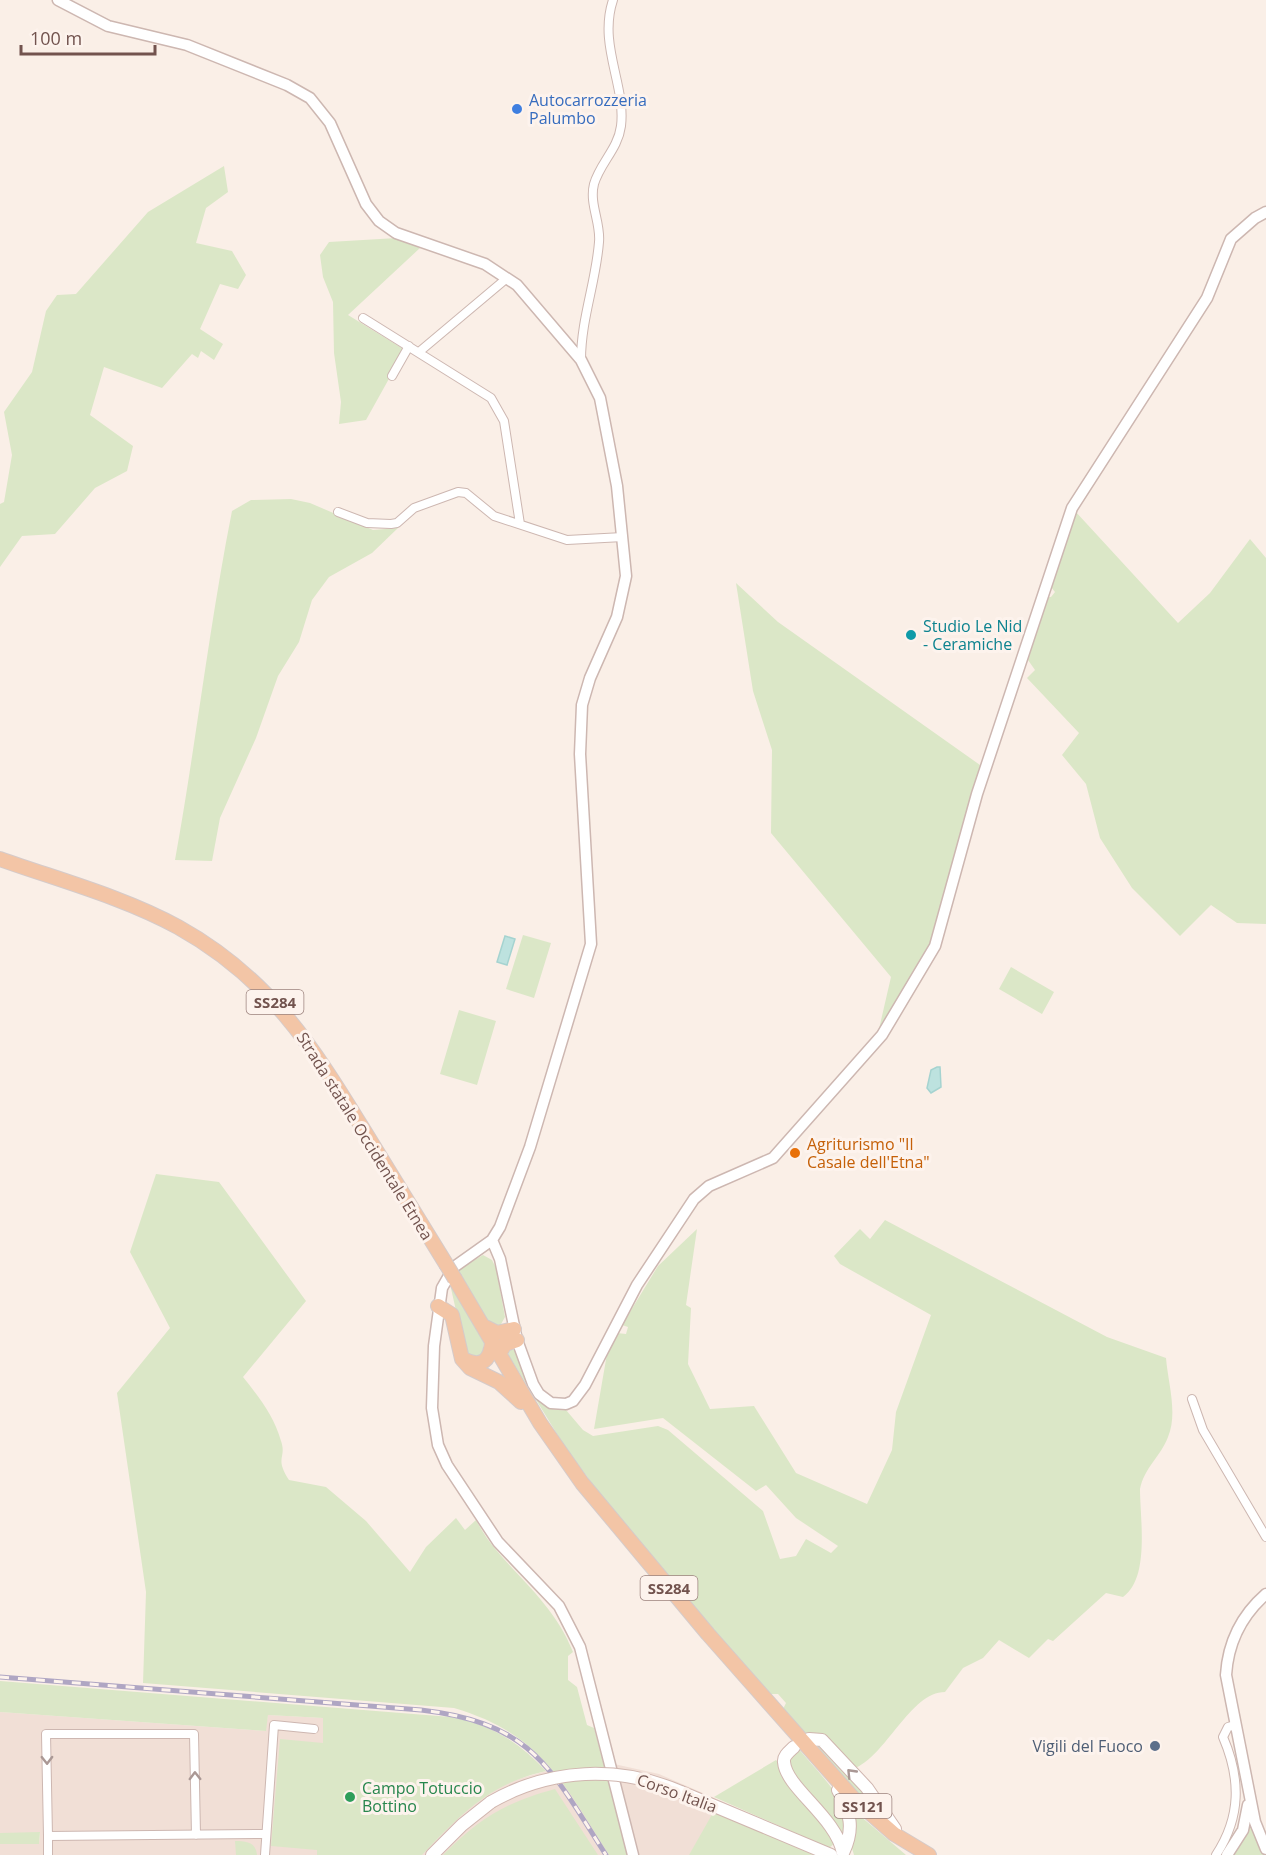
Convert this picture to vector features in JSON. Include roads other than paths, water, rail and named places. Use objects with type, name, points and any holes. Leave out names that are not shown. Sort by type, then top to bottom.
[{"type":"main road","name":"Strada statale Occidentale Etnea","points":[[0,859],[152,914],[198,939],[260,987],[284,1012],[315,1051],[483,1326]]},
{"type":"main road","points":[[438,1306],[452,1315],[462,1359],[470,1368],[507,1388],[540,1423]]},
{"type":"main road","points":[[483,1326],[497,1333],[516,1334]]},
{"type":"main road","name":"SS284","points":[[483,1326],[558,1451],[609,1518],[803,1744]]},
{"type":"main road","points":[[462,1359],[472,1364],[483,1363],[495,1348],[505,1344],[516,1334]]},
{"type":"main road","points":[[838,1854],[836,1833],[799,1789],[784,1763],[785,1757],[803,1744],[822,1740],[867,1788],[896,1830],[937,1855]]},
{"type":"main road","name":"SS121","points":[[803,1744],[838,1790],[885,1834],[914,1855]]},
{"type":"main road","name":"SS121","points":[[803,1744],[885,1827],[929,1855]]},
{"type":"main road","name":"Corso Italia","points":[[432,1855],[462,1825],[491,1803],[532,1783],[562,1776],[592,1773],[638,1777],[838,1854]]},
{"type":"main road","points":[[838,1790],[849,1814],[851,1825],[850,1837],[838,1854]]},
{"type":"street","points":[[58,0],[108,26],[187,45],[300,91],[317,105],[330,123],[366,204],[379,221],[396,233],[469,258],[507,278],[527,296],[581,360],[596,389],[604,417],[626,569],[624,591],[617,617],[590,678],[582,705],[580,754],[591,944],[530,1147],[500,1227],[492,1240],[454,1267],[442,1288],[438,1306],[432,1408],[435,1432],[442,1456],[498,1542],[559,1606],[580,1647],[633,1855]]},
{"type":"street","points":[[581,360],[582,329],[600,240],[592,190],[596,177],[615,146],[621,127],[608,32],[609,13],[613,0]]},
{"type":"street","points":[[492,1240],[500,1259],[525,1365],[539,1394],[557,1404],[573,1401],[585,1385],[637,1285],[694,1199],[709,1186],[764,1164],[780,1152],[892,1021],[935,946],[977,794],[1072,508],[1207,298],[1227,247],[1238,232],[1266,213]]},
{"type":"street","points":[[419,352],[507,278]]},
{"type":"street","points":[[363,318],[491,398],[502,414],[520,524]]},
{"type":"street","points":[[392,376],[409,346]]},
{"type":"street","points":[[338,512],[367,523],[397,523],[414,508],[458,492],[466,493],[494,516],[567,540],[623,537]]},
{"type":"street","points":[[1192,1399],[1209,1441],[1266,1537]]},
{"type":"street","points":[[1266,1594],[1245,1617],[1229,1651],[1227,1689],[1255,1822],[1266,1849]]},
{"type":"street","points":[[268,1855],[266,1834],[274,1725],[314,1729]]},
{"type":"street","points":[[1216,1855],[1233,1824],[1236,1811],[1233,1770],[1223,1737],[1228,1727],[1236,1725]]},
{"type":"street","points":[[48,1855],[46,1734],[194,1734],[196,1835]]},
{"type":"street","points":[[1227,1855],[1243,1830],[1249,1796]]},
{"type":"street","points":[[48,1833],[266,1834]]},
{"type":"water","points":[[505,936],[515,939],[507,965],[497,962]]},
{"type":"water","points":[[940,1067],[941,1087],[931,1093],[927,1088],[931,1070]]},
{"type":"railway","points":[[0,1677],[421,1710],[459,1716],[489,1726],[514,1739],[534,1755],[569,1797],[606,1855]]},
{"type":"place","name":"Autocarrozzeria Palumbo","points":[[517,109]]},
{"type":"place","name":"Studio Le Nid - Ceramiche","points":[[911,635]]},
{"type":"place","name":"Agriturismo \"Il Casale dell'Etna\"","points":[[795,1153]]},
{"type":"place","name":"Vigili del Fuoco","points":[[1155,1746]]},
{"type":"place","name":"Campo Totuccio Bottino","points":[[350,1797]]}]
